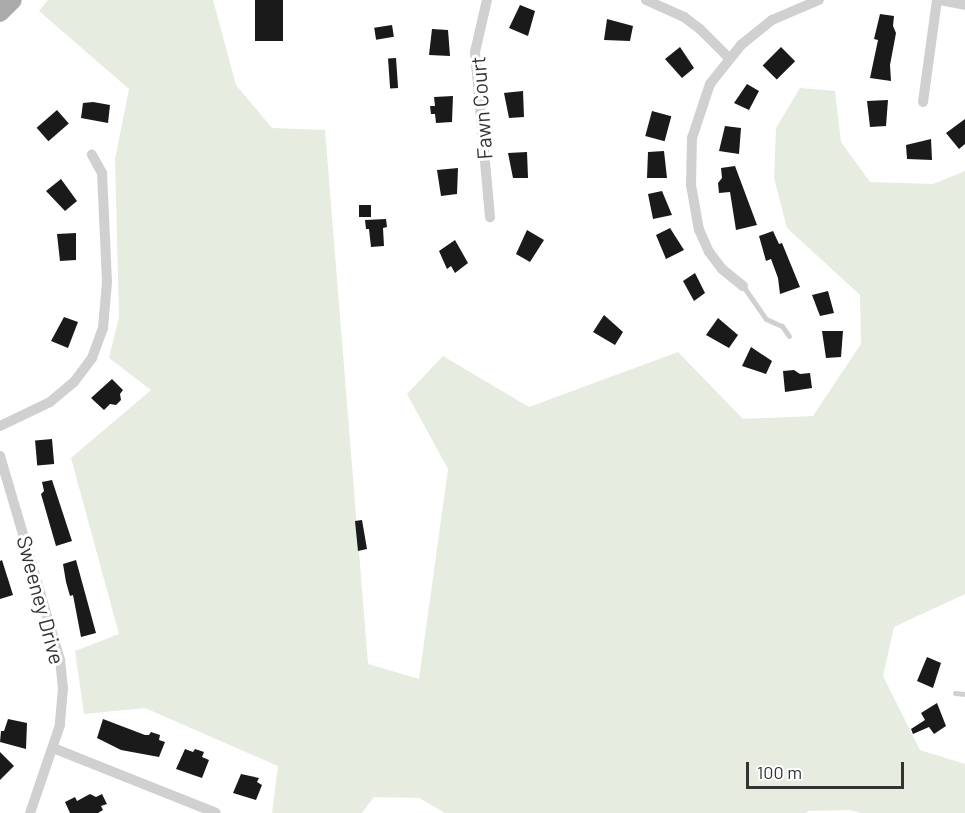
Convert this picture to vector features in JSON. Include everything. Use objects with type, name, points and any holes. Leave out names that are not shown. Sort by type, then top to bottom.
[{"type":"main road","points":[[0,13],[13,0]]},
{"type":"street","name":"Fawn Court","points":[[487,0],[475,52],[490,217]]},
{"type":"street","points":[[646,0],[684,17],[700,29],[729,58]]},
{"type":"street","points":[[743,286],[722,269],[709,252],[699,230],[691,185],[692,138],[699,111],[710,84],[729,58],[752,34],[771,20],[819,0]]},
{"type":"street","points":[[923,102],[939,0],[965,5]]},
{"type":"street","points":[[0,426],[50,402],[74,382],[92,357],[103,328],[107,282],[102,173],[92,155]]},
{"type":"street","name":"Sweeney Drive","points":[[0,456],[60,660],[63,688],[60,726],[30,813]]},
{"type":"street","points":[[52,748],[216,813]]},
{"type":"lane","points":[[743,286],[766,318],[782,326],[789,336]]},
{"type":"lane","points":[[955,693],[965,694]]},
{"type":"shaded area","points":[[48,0],[213,0],[236,85],[272,128],[325,130],[368,664],[419,679],[448,469],[407,394],[443,356],[529,407],[678,352],[743,419],[813,416],[861,344],[860,295],[787,228],[774,178],[776,128],[800,88],[835,91],[841,142],[870,182],[933,184],[965,171],[965,594],[894,627],[883,676],[920,750],[965,764],[965,813],[861,813],[849,810],[808,811],[806,813],[445,813],[419,798],[374,797],[362,813],[272,813],[278,766],[145,708],[84,714],[75,651],[119,634],[71,458],[151,390],[109,358],[119,317],[115,159],[129,89],[39,11]]},
{"type":"building","points":[[255,0],[283,0],[283,41],[255,41]]},
{"type":"building","points":[[520,5],[535,11],[528,36],[509,28]]},
{"type":"building","points":[[880,14],[894,16],[893,26],[896,33],[890,65],[891,81],[870,78],[878,40],[874,39]]},
{"type":"building","points":[[607,19],[633,26],[630,41],[604,40]]},
{"type":"building","points":[[392,25],[394,37],[376,40],[374,28]]},
{"type":"building","points":[[432,29],[448,30],[450,56],[429,55]]},
{"type":"building","points":[[680,47],[694,68],[682,78],[665,59]]},
{"type":"building","points":[[781,47],[795,61],[777,80],[763,65]]},
{"type":"building","points":[[396,58],[398,88],[390,88],[388,59]]},
{"type":"building","points":[[747,84],[759,91],[749,110],[734,103]]},
{"type":"building","points":[[523,91],[524,117],[509,118],[504,93]]},
{"type":"building","points":[[453,96],[452,122],[436,123],[435,114],[431,114],[430,106],[435,106],[434,97]]},
{"type":"building","points":[[888,100],[886,126],[870,127],[867,101]]},
{"type":"building","points":[[83,103],[110,105],[108,123],[81,118]]},
{"type":"building","points":[[57,110],[69,124],[48,141],[37,128]]},
{"type":"building","points":[[652,111],[671,116],[665,141],[645,136]]},
{"type":"building","points":[[965,119],[965,144],[959,149],[946,133]]},
{"type":"building","points":[[725,126],[741,128],[739,154],[719,151]]},
{"type":"building","points":[[931,139],[932,160],[907,159],[906,145]]},
{"type":"building","points":[[664,151],[667,178],[647,178],[648,152]]},
{"type":"building","points":[[527,152],[528,178],[513,178],[508,153]]},
{"type":"building","points":[[735,166],[757,225],[736,230],[730,192],[719,193],[718,183],[722,178],[721,168]]},
{"type":"building","points":[[458,168],[457,194],[441,196],[437,170]]},
{"type":"building","points":[[61,179],[77,201],[65,211],[46,191]]},
{"type":"building","points":[[662,191],[672,215],[653,219],[648,194]]},
{"type":"building","points":[[359,205],[371,205],[371,217],[359,217]]},
{"type":"building","points":[[386,219],[387,227],[383,228],[384,246],[371,247],[369,229],[366,229],[365,220]]},
{"type":"building","points":[[670,228],[684,250],[666,259],[656,235]]},
{"type":"building","points":[[527,230],[544,240],[530,262],[516,254]]},
{"type":"building","points":[[773,231],[779,244],[782,243],[800,287],[780,294],[778,278],[771,259],[766,261],[759,236]]},
{"type":"building","points":[[76,233],[76,260],[60,261],[57,234]]},
{"type":"building","points":[[455,240],[468,263],[455,273],[451,266],[447,269],[439,251]]},
{"type":"building","points":[[695,273],[705,293],[694,301],[683,281]]},
{"type":"building","points":[[828,291],[834,313],[820,316],[812,295]]},
{"type":"building","points":[[604,315],[623,332],[615,345],[593,332]]},
{"type":"building","points":[[64,317],[78,322],[68,348],[51,341]]},
{"type":"building","points":[[718,318],[738,335],[729,348],[706,335]]},
{"type":"building","points":[[822,331],[843,331],[841,357],[826,358]]},
{"type":"building","points":[[751,347],[772,361],[766,374],[742,366]]},
{"type":"building","points":[[794,370],[800,374],[810,373],[812,388],[785,392],[783,371]]},
{"type":"building","points":[[112,379],[123,390],[120,394],[121,400],[116,405],[110,404],[104,410],[91,398]]},
{"type":"building","points":[[52,439],[54,464],[37,465],[35,440]]},
{"type":"building","points":[[52,480],[72,541],[56,546],[41,494],[44,491],[42,482]]},
{"type":"building","points":[[362,520],[367,549],[358,551],[355,521]]},
{"type":"building","points":[[2,560],[13,595],[0,599],[0,561]]},
{"type":"building","points":[[76,560],[96,633],[81,637],[73,595],[70,596],[63,564]]},
{"type":"building","points":[[927,657],[941,663],[933,688],[917,681]]},
{"type":"building","points":[[937,703],[946,726],[934,734],[929,727],[913,734],[911,729],[925,720],[921,713]]},
{"type":"building","points":[[8,719],[27,723],[26,749],[0,742],[1,731],[4,731]]},
{"type":"building","points":[[103,719],[145,735],[151,732],[160,735],[159,740],[165,742],[159,757],[121,750],[97,738]]},
{"type":"building","points":[[185,749],[204,752],[202,757],[209,760],[202,778],[176,769]]},
{"type":"building","points":[[0,752],[14,766],[0,780]]},
{"type":"building","points":[[241,774],[259,778],[257,782],[262,785],[256,800],[233,793]]},
{"type":"building","points":[[90,794],[96,797],[102,794],[107,804],[101,806],[103,810],[98,813],[70,813],[65,802],[75,797],[77,801]]}]
